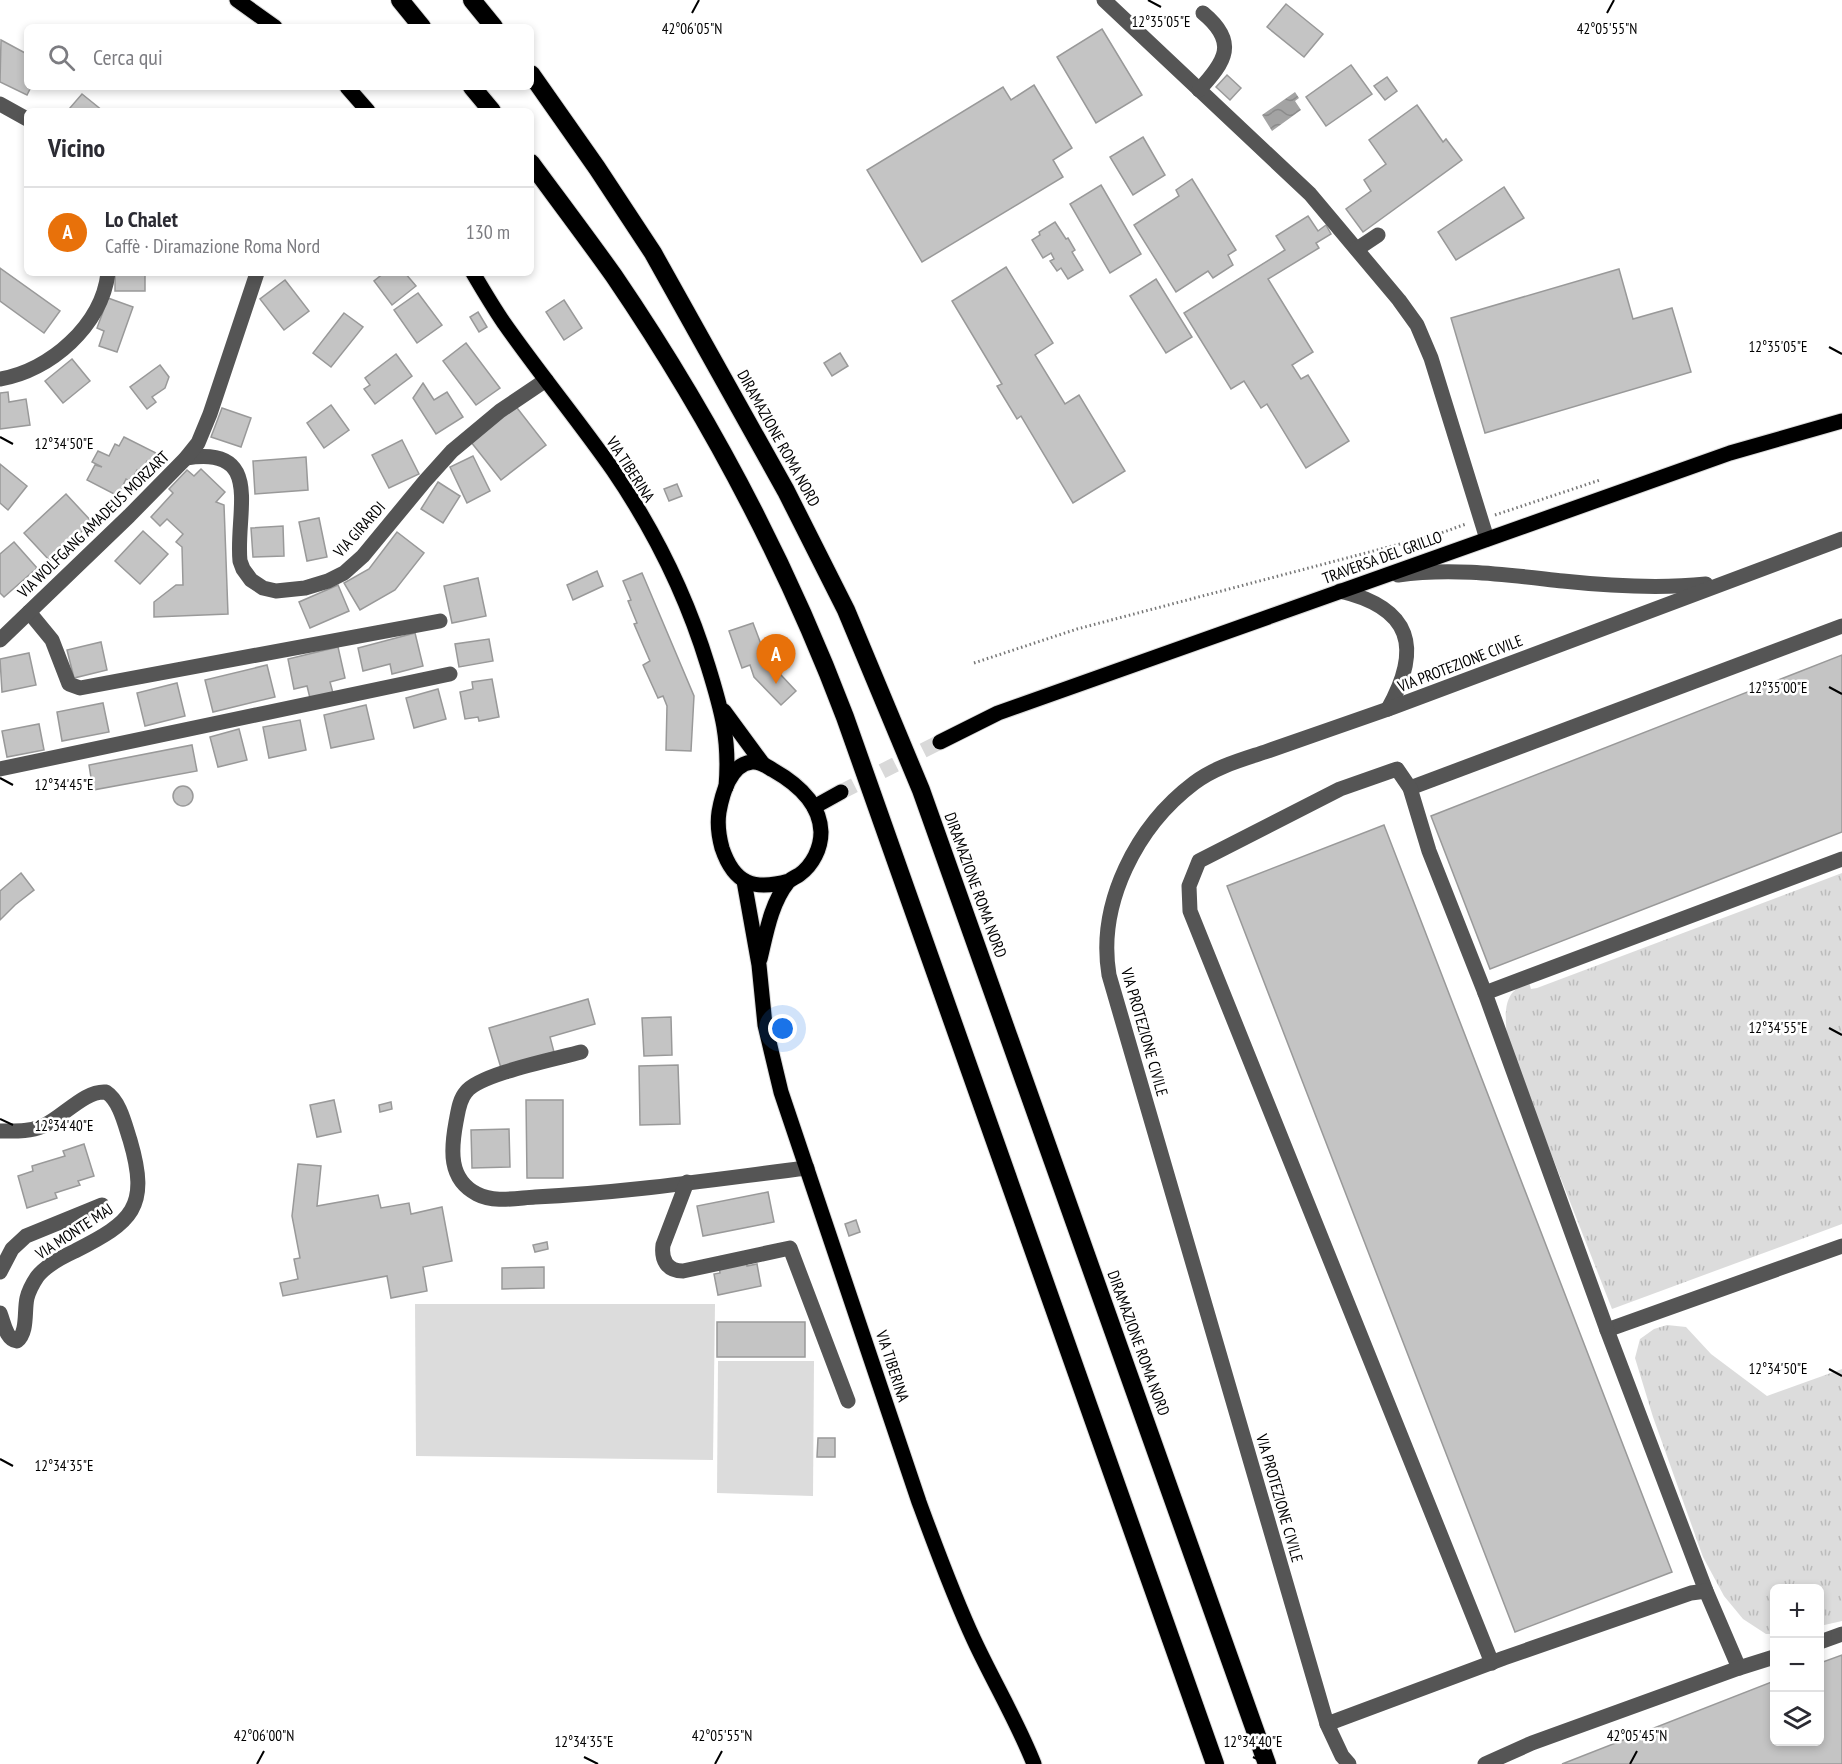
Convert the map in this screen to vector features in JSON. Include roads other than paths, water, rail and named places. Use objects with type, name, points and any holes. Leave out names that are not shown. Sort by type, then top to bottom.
[{"type":"highway","points":[[400,0],[420,24]]},
{"type":"highway","points":[[472,0],[492,24]]},
{"type":"highway","name":"DIRAMAZIONE ROMA NORD","points":[[534,78],[597,168],[661,267],[781,481],[846,610],[921,790],[1267,1764]]},
{"type":"highway","points":[[474,90],[490,108]]},
{"type":"highway","points":[[534,167],[613,275],[694,402],[763,528],[806,618],[849,729],[1215,1764]]},
{"type":"main road","points":[[237,0],[271,24]]},
{"type":"main road","points":[[350,90],[365,108]]},
{"type":"main road","name":"VIA TIBERINA","points":[[475,276],[503,322],[613,471],[666,561],[695,625],[726,728],[728,755],[726,787],[718,816],[720,841],[730,868],[744,881],[759,965],[765,1025],[775,1068],[942,1565],[972,1637],[1033,1763]]},
{"type":"main road","name":"TRAVERSA DEL GRILLO","points":[[940,742],[998,713],[1340,591],[1730,453],[1842,422]]},
{"type":"main road","name":"VIA TIBERINA","points":[[721,706],[763,764]]},
{"type":"main road","name":"VIA TIBERINA","points":[[726,787],[741,766],[754,762],[763,764],[798,786],[814,807],[820,822],[821,833],[817,852],[807,867],[789,881],[769,923],[759,965]]},
{"type":"main road","points":[[814,807],[841,792]]},
{"type":"main road","points":[[744,881],[767,886],[789,881]]},
{"type":"street","points":[[1104,0],[1310,195],[1399,300],[1422,337],[1431,358],[1487,539]]},
{"type":"street","points":[[1199,90],[1220,66],[1226,45],[1221,32],[1203,13]]},
{"type":"street","points":[[0,104],[24,117]]},
{"type":"street","points":[[1357,249],[1378,235]]},
{"type":"street","points":[[0,379],[31,369],[70,342],[97,309],[105,290],[107,276]]},
{"type":"street","name":"VIA WOLFGANG AMADEUS MORZART","points":[[0,640],[129,516],[198,443],[205,429],[256,276]]},
{"type":"street","name":"VIA GIRARDI","points":[[186,458],[212,456],[227,461],[237,473],[241,492],[240,561],[251,580],[263,588],[276,591],[305,588],[333,578],[355,565],[452,451],[489,419],[546,380]]},
{"type":"street","name":"VIA PROTEZIONE CIVILE","points":[[1349,1764],[1342,1756],[1327,1724],[1109,975],[1106,938],[1114,900],[1132,858],[1153,824],[1180,794],[1204,776],[1842,539]]},
{"type":"street","points":[[1380,577],[1412,573],[1482,572],[1647,586],[1686,586],[1726,582]]},
{"type":"street","points":[[1340,591],[1369,599],[1382,607],[1398,622],[1403,632],[1407,648],[1407,664],[1400,687],[1388,709]]},
{"type":"street","points":[[29,612],[52,640],[67,680],[76,688],[440,621]]},
{"type":"street","points":[[1410,788],[1842,626]]},
{"type":"street","points":[[0,769],[450,674]]},
{"type":"street","points":[[1492,1663],[1190,911],[1189,886],[1199,861],[1349,786],[1397,769],[1410,788],[1429,851],[1485,993],[1607,1330],[1706,1591],[1739,1668]]},
{"type":"street","points":[[1485,993],[1842,859]]},
{"type":"street","points":[[581,1052],[483,1080],[465,1092],[460,1102],[452,1150],[453,1165],[460,1179],[476,1194],[496,1199],[573,1195],[807,1168]]},
{"type":"street","name":"VIA MONTE MAJ","points":[[0,1131],[23,1131],[40,1127],[92,1094],[106,1092],[114,1099],[128,1136],[134,1156],[137,1188],[134,1208],[121,1224],[102,1237],[54,1262],[38,1276],[27,1297],[23,1333],[17,1341],[9,1338],[0,1313]]},
{"type":"street","points":[[687,1182],[663,1245],[662,1256],[666,1265],[674,1271],[683,1271],[790,1248],[848,1401]]},
{"type":"street","name":"VIA MONTE MAJ","points":[[0,1272],[12,1249],[26,1236],[102,1205]]},
{"type":"street","points":[[1607,1330],[1842,1246]]},
{"type":"street","points":[[1327,1724],[1691,1593],[1706,1591]]},
{"type":"street","points":[[1824,1641],[1842,1634]]},
{"type":"street","points":[[1485,1764],[1532,1743],[1770,1658]]},
{"type":"water","points":[[1295,92],[1299,98],[1295,101],[1301,110],[1272,131],[1262,115]]},
{"type":"tunnel","points":[[841,792],[940,742]]},
{"type":"place","name":"Lo Chalet","points":[[776,684]]}]
